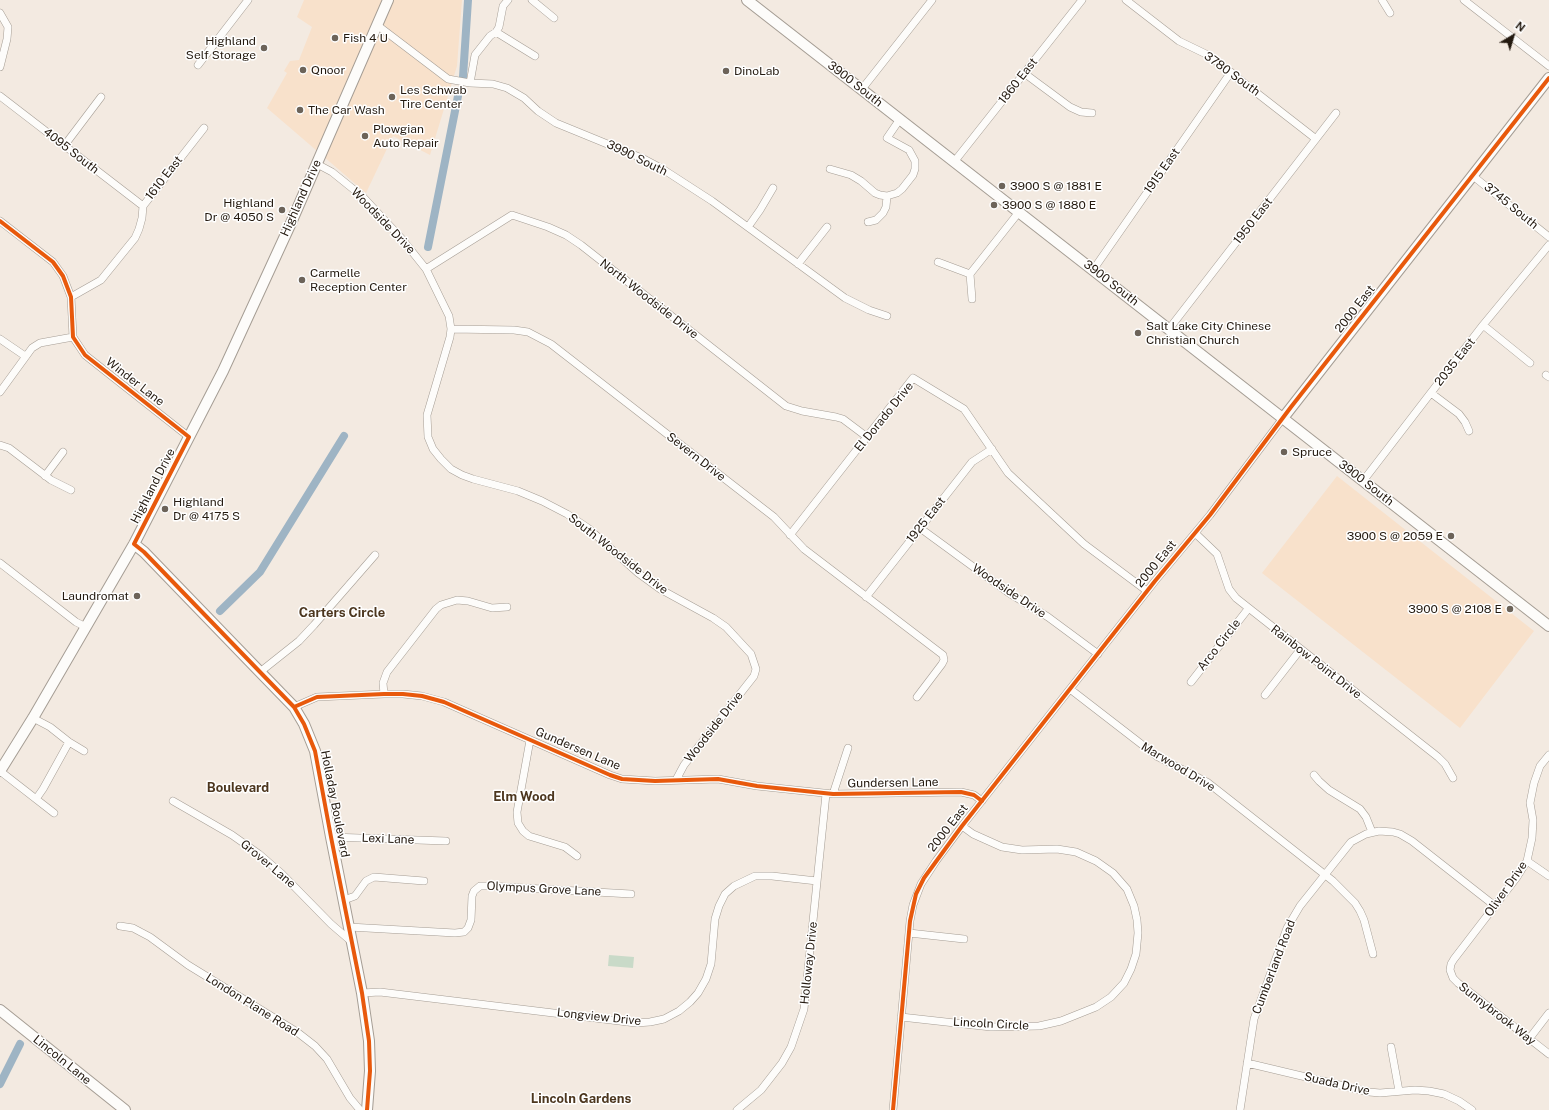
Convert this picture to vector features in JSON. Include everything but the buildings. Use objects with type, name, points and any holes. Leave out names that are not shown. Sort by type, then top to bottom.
[{"type":"main road","name":"Highland Drive","points":[[0,771],[33,718],[134,544],[223,370],[291,223],[388,0]]},
{"type":"main road","name":"3900 South","points":[[747,0],[1549,626]]},
{"type":"main road","name":"2000 East","points":[[1283,418],[1549,78]]},
{"type":"main road","name":"Holladay Boulevard","points":[[134,544],[144,552],[294,707],[304,724],[315,751],[362,993],[369,1041],[370,1071],[367,1110]]},
{"type":"main road","name":"Lincoln Lane","points":[[0,1010],[125,1110]]},
{"type":"street","points":[[198,65],[248,0]]},
{"type":"street","points":[[470,83],[475,55],[499,27],[502,8],[508,0]]},
{"type":"street","points":[[532,0],[554,18]]},
{"type":"street","points":[[862,89],[932,0]]},
{"type":"street","name":"1860 East","points":[[954,162],[1082,0]]},
{"type":"street","name":"3780 South","points":[[1126,0],[1179,41],[1208,55],[1316,139]]},
{"type":"street","points":[[1382,0],[1390,13]]},
{"type":"street","points":[[1464,0],[1549,66]]},
{"type":"street","points":[[0,13],[8,27],[4,55],[0,67]]},
{"type":"street","name":"3990 South","points":[[377,26],[448,79],[470,83],[486,83],[507,88],[524,98],[538,111],[556,123],[644,159],[661,168],[712,200],[853,303],[887,316]]},
{"type":"street","points":[[496,32],[535,56]]},
{"type":"street","name":"1915 East","points":[[1093,270],[1231,72]]},
{"type":"street","points":[[1024,73],[1070,107],[1081,112],[1092,113]]},
{"type":"street","name":"4095 South","points":[[0,96],[143,206]]},
{"type":"street","points":[[64,146],[101,97]]},
{"type":"street","name":"1950 East","points":[[1170,329],[1336,113]]},
{"type":"street","points":[[830,169],[851,175],[875,193],[887,196],[902,190],[916,169],[915,162],[909,150],[887,138],[900,120]]},
{"type":"street","name":"1610 East","points":[[70,297],[101,280],[135,238],[142,218],[143,206],[204,128]]},
{"type":"street","name":"Woodside Drive","points":[[317,164],[332,172],[363,197],[402,239],[426,269]]},
{"type":"street","name":"3745 South","points":[[1473,176],[1549,237]]},
{"type":"street","points":[[748,227],[773,188]]},
{"type":"street","points":[[868,222],[876,220],[883,213],[886,207],[887,196]]},
{"type":"street","points":[[972,299],[970,274],[1019,212]]},
{"type":"street","name":"North Woodside Drive","points":[[426,269],[512,215],[548,227],[566,235],[581,245],[786,406],[802,412],[836,416],[843,419],[868,437]]},
{"type":"street","points":[[0,221],[53,262],[63,276],[70,297],[74,337],[40,343],[32,348],[0,392]]},
{"type":"street","points":[[798,264],[827,227]]},
{"type":"street","name":"2035 East","points":[[1363,480],[1483,325],[1549,244]]},
{"type":"street","points":[[938,262],[970,274]]},
{"type":"street","name":"South Woodside Drive","points":[[426,269],[449,316],[451,329],[427,415],[428,436],[433,449],[441,459],[451,469],[462,475],[518,491],[542,500],[588,528],[638,573],[660,590],[713,618],[726,627],[751,654],[756,668],[754,676]]},
{"type":"street","points":[[1483,325],[1530,363]]},
{"type":"street","name":"Severn Drive","points":[[451,329],[514,330],[528,332],[552,344],[774,517],[804,550],[938,650],[944,657],[942,664],[917,697]]},
{"type":"street","name":"Winder Lane","points":[[74,337],[85,355],[189,437]]},
{"type":"street","points":[[0,339],[25,356]]},
{"type":"street","name":"El Dorado Drive","points":[[790,535],[913,378],[964,409],[1008,473],[1073,534],[1147,591]]},
{"type":"street","points":[[1431,393],[1460,414],[1469,431]]},
{"type":"street","name":"2000 East","points":[[893,1110],[909,933],[913,905],[921,884],[936,860],[962,826],[1147,591],[1195,533],[1283,418]]},
{"type":"street","points":[[0,445],[9,448],[58,485],[71,490]]},
{"type":"street","name":"1925 East","points":[[866,597],[972,462],[992,449]]},
{"type":"street","points":[[45,476],[63,452]]},
{"type":"street","name":"Woodside Drive","points":[[920,528],[1009,593],[1048,617],[1098,654]]},
{"type":"street","name":"Rainbow Point Drive","points":[[1195,533],[1217,554],[1229,589],[1236,598],[1300,650],[1438,757],[1445,764],[1453,778]]},
{"type":"street","points":[[260,672],[299,640],[314,625],[375,556]]},
{"type":"street","points":[[0,563],[76,622],[86,627]]},
{"type":"street","points":[[384,694],[383,683],[387,672],[436,609],[441,605],[457,600],[468,601],[492,608],[507,607]]},
{"type":"street","name":"Arco Circle","points":[[1191,682],[1248,609]]},
{"type":"street","points":[[1265,695],[1300,650]]},
{"type":"street","name":"Woodside Drive","points":[[676,780],[684,765],[754,676]]},
{"type":"street","name":"Marwood Drive","points":[[1070,689],[1158,757],[1207,782],[1324,874],[1350,898],[1360,912],[1364,920],[1373,954]]},
{"type":"street","name":"Gundersen Lane","points":[[294,707],[317,698],[384,694],[418,696],[444,702],[622,779],[655,781],[718,779],[757,786],[829,794],[961,792],[974,795],[982,801]]},
{"type":"street","points":[[33,718],[50,727],[69,742],[84,751]]},
{"type":"street","points":[[530,740],[517,812],[518,823],[523,831],[529,836],[565,847],[577,856]]},
{"type":"street","points":[[36,799],[69,742]]},
{"type":"street","name":"Holloway Drive","points":[[737,1110],[761,1090],[772,1076],[791,1047],[799,1028],[805,1002],[817,881],[829,794],[848,748]]},
{"type":"street","name":"Oliver Drive","points":[[1450,970],[1454,959],[1517,878],[1527,861],[1532,838],[1533,820],[1530,802],[1534,783],[1540,766],[1549,755]]},
{"type":"street","points":[[0,771],[54,813]]},
{"type":"street","points":[[1314,774],[1329,790],[1360,810],[1366,817],[1372,832],[1386,831],[1406,837],[1495,906]]},
{"type":"street","name":"Grover Lane","points":[[173,801],[232,835],[259,854],[302,893],[331,924],[352,942]]},
{"type":"street","name":"Lincoln Circle","points":[[901,1018],[991,1027],[1046,1025],[1080,1015],[1111,997],[1124,983],[1136,954],[1138,933],[1136,913],[1127,889],[1113,873],[1096,861],[1076,852],[1057,849],[1022,850],[1002,847],[973,834],[962,826]]},
{"type":"street","name":"Cumberland Road","points":[[1240,1110],[1252,1026],[1256,1011],[1287,928],[1296,912],[1324,874],[1351,842],[1372,832]]},
{"type":"street","name":"Lexi Lane","points":[[331,837],[446,841]]},
{"type":"street","points":[[1527,861],[1549,876]]},
{"type":"street","name":"Longview Drive","points":[[362,993],[380,992],[636,1023],[664,1019],[679,1011],[690,1002],[698,993],[706,979],[710,964],[715,919],[725,894],[734,886],[754,876],[772,876],[817,881]]},
{"type":"street","points":[[344,900],[355,896],[366,881],[374,877],[424,881]]},
{"type":"street","name":"Olympus Grove Lane","points":[[349,927],[455,933],[464,932],[468,928],[471,920],[472,896],[474,891],[480,886],[630,894]]},
{"type":"street","name":"London Plane Road","points":[[120,926],[133,928],[150,937],[188,965],[297,1032],[315,1046],[327,1059],[350,1098],[360,1110]]},
{"type":"street","points":[[909,933],[964,939]]},
{"type":"street","name":"Sunnybrook Way","points":[[1450,970],[1458,982],[1549,1054]]},
{"type":"street","points":[[1529,1039],[1549,1013]]},
{"type":"street","points":[[1391,1047],[1398,1091]]},
{"type":"street","name":"Suada Drive","points":[[1247,1063],[1369,1092],[1380,1093],[1429,1090],[1444,1094],[1459,1101],[1470,1109]]},
{"type":"shaded area","points":[[304,0],[462,0],[457,66],[430,155],[393,136],[366,193],[267,108],[287,73],[284,71],[290,61],[299,60],[312,27],[297,17]]},
{"type":"shaded area","points":[[1337,476],[1534,631],[1460,728],[1262,573]]},
{"type":"green space","points":[[609,955],[634,957],[633,968],[608,966]]},
{"type":"waterway","points":[[463,77],[468,0]]},
{"type":"waterway","points":[[428,247],[458,96]]},
{"type":"waterway","points":[[220,611],[260,572],[344,436]]},
{"type":"waterway","points":[[0,1084],[20,1044]]},
{"type":"cycle path","points":[[893,1110],[910,921],[916,894],[924,878],[962,826],[1155,581],[1210,515],[1291,407],[1549,78]]},
{"type":"cycle path","points":[[0,221],[53,262],[63,276],[71,297],[73,337],[85,355],[189,437],[134,544],[144,552],[294,707],[304,724],[315,751],[362,993],[369,1041],[370,1071],[367,1110]]},
{"type":"cycle path","points":[[294,707],[317,697],[384,694],[422,696],[444,702],[622,779],[655,781],[718,779],[757,786],[833,794],[961,792],[974,795],[982,801]]},
{"type":"place","name":"Fish 4 U","points":[[335,38]]},
{"type":"place","name":"Highland Self Storage","points":[[264,48]]},
{"type":"place","name":"Qnoor","points":[[303,70]]},
{"type":"place","name":"DinoLab","points":[[726,71]]},
{"type":"place","name":"Les Schwab Tire Center","points":[[392,97]]},
{"type":"place","name":"The Car Wash","points":[[300,110]]},
{"type":"place","name":"Plowgian Auto Repair","points":[[365,136]]},
{"type":"place","name":"3900 S @ 1881 E","points":[[1002,186]]},
{"type":"place","name":"3900 S @ 1880 E","points":[[994,205]]},
{"type":"place","name":"Highland Dr @ 4050 S","points":[[282,210]]},
{"type":"place","name":"Carmelle Reception Center","points":[[302,280]]},
{"type":"place","name":"Salt Lake City Chinese Christian Church","points":[[1138,333]]},
{"type":"place","name":"Spruce","points":[[1284,452]]},
{"type":"place","name":"Highland Dr @ 4175 S","points":[[165,509]]},
{"type":"place","name":"3900 S @ 2059 E","points":[[1451,536]]},
{"type":"place","name":"Laundromat","points":[[137,596]]},
{"type":"place","name":"3900 S @ 2108 E","points":[[1510,609]]},
{"type":"district","name":"Carters Circle","points":[[342,613]]},
{"type":"district","name":"Boulevard","points":[[238,788]]},
{"type":"district","name":"Elm Wood","points":[[524,797]]},
{"type":"district","name":"Lincoln Gardens","points":[[581,1099]]}]
